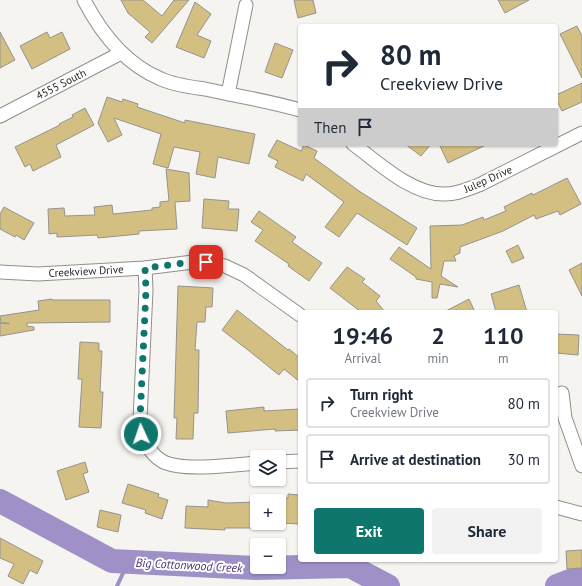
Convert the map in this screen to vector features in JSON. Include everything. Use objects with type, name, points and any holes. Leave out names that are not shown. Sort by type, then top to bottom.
[{"type":"street","points":[[84,0],[105,34],[121,53],[140,68],[161,79],[298,109]]},
{"type":"street","points":[[228,94],[246,5]]},
{"type":"street","name":"4555 South","points":[[0,116],[121,53]]},
{"type":"street","name":"Julep Drive","points":[[558,145],[582,133]]},
{"type":"street","name":"Julep Drive","points":[[356,146],[400,179],[421,190],[444,194],[462,191],[479,185],[556,146]]},
{"type":"street","name":"Creekview Drive","points":[[0,272],[38,274],[145,268],[193,262],[206,262],[225,266],[244,275],[298,314]]},
{"type":"street","points":[[145,268],[146,290],[140,420],[141,434],[146,444],[162,461],[172,465],[198,467],[250,463]]},
{"type":"street","points":[[562,393],[565,418],[582,466]]},
{"type":"street","points":[[286,462],[298,461]]},
{"type":"street","points":[[558,508],[582,514]]},
{"type":"building","points":[[121,0],[143,0],[162,16],[174,0],[189,0],[152,43],[145,37],[150,32],[128,13]]},
{"type":"building","points":[[294,0],[313,0],[316,13],[298,18]]},
{"type":"building","points":[[498,0],[529,0],[505,13]]},
{"type":"building","points":[[195,2],[211,14],[197,35],[211,41],[204,58],[176,47]]},
{"type":"building","points":[[577,26],[582,36],[582,78],[560,34]]},
{"type":"building","points":[[0,32],[15,60],[0,68]]},
{"type":"building","points":[[47,32],[50,38],[62,32],[70,49],[32,69],[20,46]]},
{"type":"building","points":[[275,43],[293,50],[282,78],[265,72]]},
{"type":"building","points":[[582,83],[582,102],[562,111],[558,103],[558,94]]},
{"type":"building","points":[[107,97],[122,102],[123,99],[138,104],[137,107],[185,123],[185,120],[255,134],[249,164],[218,157],[215,178],[196,174],[200,152],[174,147],[168,168],[153,164],[161,134],[114,118],[122,135],[108,142],[98,123]]},
{"type":"building","points":[[85,108],[94,125],[56,145],[61,157],[33,171],[30,164],[25,167],[15,147],[60,125],[59,124],[73,117],[72,115]]},
{"type":"building","points":[[277,140],[301,151],[304,146],[306,146],[317,151],[314,158],[359,191],[417,228],[407,245],[357,213],[339,237],[325,227],[344,202],[306,174],[303,181],[275,167],[278,161],[268,156]]},
{"type":"building","points":[[408,146],[429,146],[421,156]]},
{"type":"building","points":[[440,146],[484,146],[448,163]]},
{"type":"building","points":[[166,169],[189,173],[190,201],[175,202],[177,229],[139,231],[139,234],[98,238],[97,235],[57,237],[57,233],[49,234],[48,209],[64,208],[65,216],[95,215],[94,207],[112,205],[113,214],[152,210],[152,208],[160,207],[160,202],[169,201]]},
{"type":"building","points":[[567,178],[581,204],[560,215],[558,211],[536,219],[534,215],[503,231],[460,247],[460,253],[454,256],[456,261],[444,261],[441,276],[458,287],[440,284],[437,298],[432,298],[432,282],[416,279],[416,277],[390,259],[399,247],[431,269],[430,226],[462,225],[483,217],[484,220],[506,211],[504,207],[532,193],[533,195]]},
{"type":"building","points":[[204,199],[229,201],[228,209],[239,209],[237,231],[202,228]]},
{"type":"building","points":[[4,207],[34,223],[24,240],[16,235],[15,237],[0,229],[0,214]]},
{"type":"building","points":[[259,211],[296,237],[292,242],[322,263],[309,281],[288,266],[289,264],[255,241],[263,230],[251,222]]},
{"type":"building","points":[[518,245],[524,258],[512,263],[506,251]]},
{"type":"building","points":[[582,263],[582,296],[569,270]]},
{"type":"building","points":[[347,267],[365,279],[362,282],[380,296],[376,301],[383,310],[358,310],[330,288]]},
{"type":"building","points":[[519,285],[526,310],[495,310],[491,294]]},
{"type":"building","points":[[178,286],[213,288],[212,307],[206,307],[205,322],[197,322],[195,350],[199,350],[198,413],[194,413],[193,439],[176,439],[177,418],[174,418]]},
{"type":"building","points":[[52,299],[110,300],[110,322],[27,323],[27,326],[34,327],[34,330],[0,336],[0,323],[9,324],[9,323],[1,323],[0,316],[39,310],[38,301]]},
{"type":"building","points":[[469,299],[474,310],[448,310]]},
{"type":"building","points":[[237,310],[298,356],[298,380],[284,369],[279,375],[222,330]]},
{"type":"building","points":[[558,334],[579,335],[578,355],[558,353]]},
{"type":"building","points":[[80,342],[99,343],[99,351],[102,351],[100,392],[103,392],[101,428],[79,427],[82,379],[78,379]]},
{"type":"building","points":[[264,407],[264,411],[298,409],[298,430],[275,431],[275,429],[228,433],[226,411]]},
{"type":"building","points":[[85,462],[88,472],[83,474],[89,492],[66,500],[57,471]]},
{"type":"building","points":[[128,484],[159,494],[158,497],[168,500],[162,519],[145,513],[146,510],[122,503]]},
{"type":"building","points":[[288,494],[298,495],[298,524],[286,523],[286,498],[288,498]]},
{"type":"building","points":[[208,500],[226,503],[250,502],[250,528],[225,528],[225,530],[185,528],[186,506],[208,507]]},
{"type":"building","points":[[100,510],[121,515],[118,532],[97,527]]},
{"type":"building","points":[[0,538],[43,561],[37,574],[30,570],[23,584],[8,576],[14,564],[0,558]]},
{"type":"building","points":[[582,550],[582,568],[567,569],[566,551]]},
{"type":"waterway","name":"Big Cottonwood Creek","points":[[0,501],[112,561],[256,568],[350,566],[388,586]]},
{"type":"waterway","points":[[117,586],[124,571],[126,562]]},
{"type":"waterway","name":"Big Cottonwood Creek","points":[[557,586],[578,578],[582,581]]},
{"type":"route","points":[[141,434],[140,420],[146,290],[145,268],[193,262],[206,262]]}]
